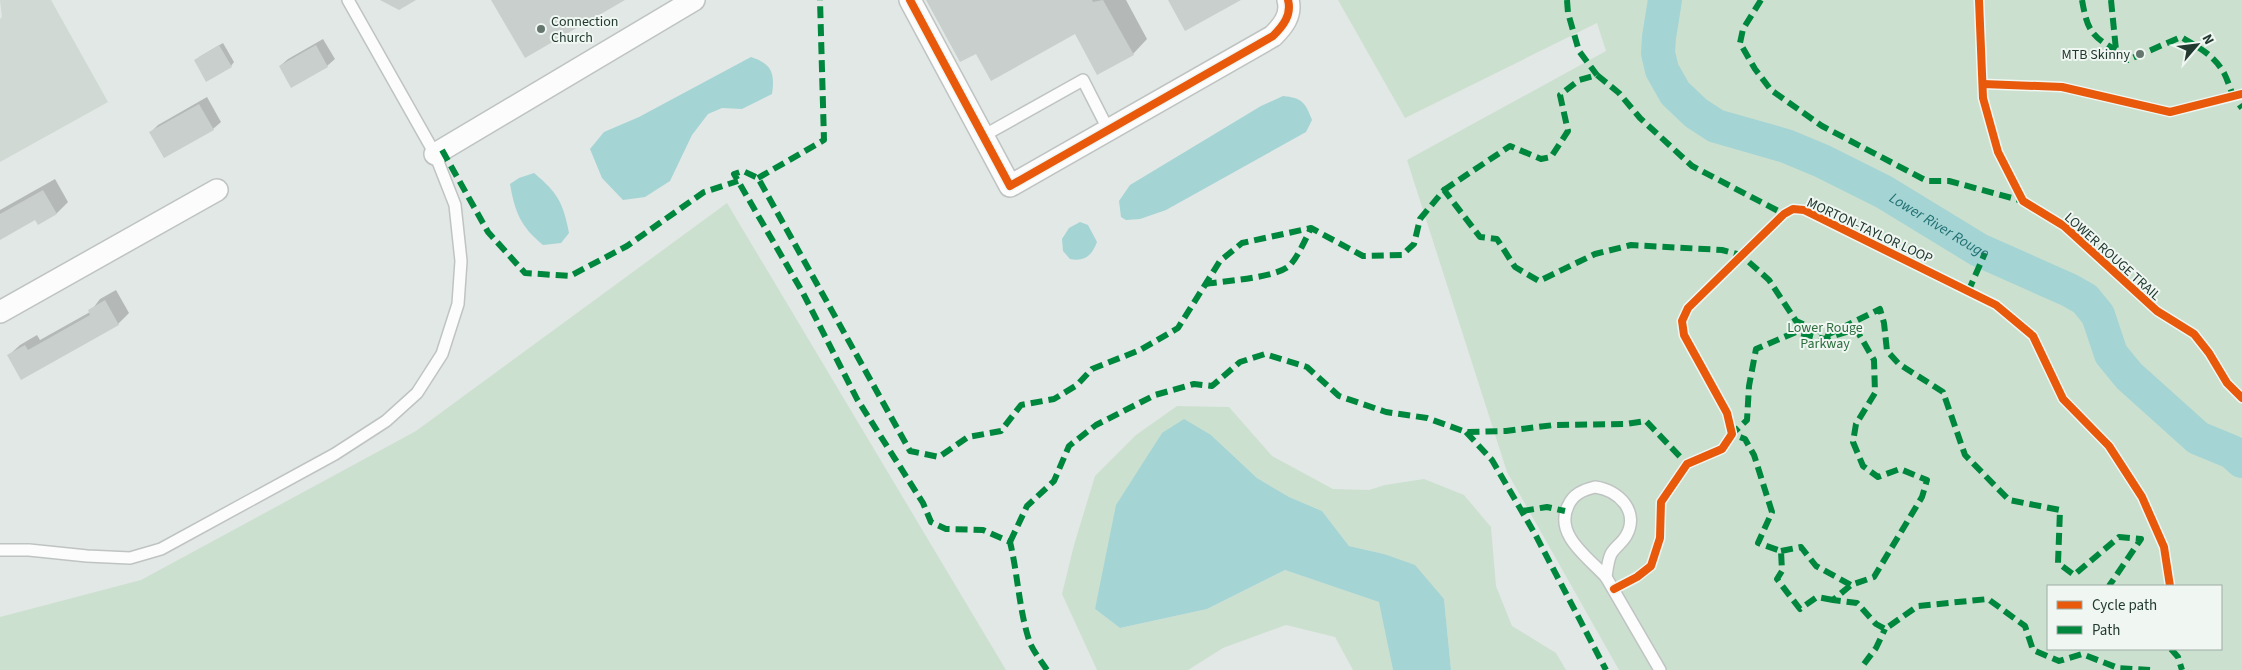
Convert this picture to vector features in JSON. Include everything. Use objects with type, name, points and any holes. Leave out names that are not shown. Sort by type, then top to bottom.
[{"type":"street","points":[[435,154],[694,0]]},
{"type":"street","points":[[910,0],[1010,186],[1272,36],[1283,26],[1290,10],[1288,0]]},
{"type":"street","points":[[0,312],[217,190]]},
{"type":"lane","points":[[0,550],[29,550],[130,558],[161,549],[335,454],[386,420],[417,393],[442,354],[458,304],[461,261],[455,205],[435,154],[348,0]]},
{"type":"lane","points":[[983,136],[1083,80],[1109,131]]},
{"type":"lane","points":[[1606,577],[1610,555],[1627,535],[1630,513],[1625,502],[1617,494],[1607,488],[1595,487],[1585,489],[1570,502],[1565,512],[1564,522],[1572,541],[1606,577],[1660,670]]},
{"type":"shaded area","points":[[0,0],[51,0],[108,102],[0,162],[0,19],[2,17]]},
{"type":"green space","name":"Lower Rouge Parkway","points":[[1338,0],[2242,0],[2242,670],[1619,670],[1507,472],[1407,160],[1606,51],[1597,23],[1405,118]]},
{"type":"green space","points":[[727,203],[1006,670],[0,670],[0,617],[141,580],[416,431]]},
{"type":"green space","points":[[1177,406],[1229,407],[1272,456],[1333,489],[1369,490],[1385,485],[1424,479],[1464,495],[1491,527],[1496,586],[1512,626],[1556,653],[1566,670],[1451,670],[1444,599],[1384,554],[1349,546],[1322,511],[1289,497],[1257,478],[1211,435],[1162,433],[1148,456],[1095,609],[1120,628],[1207,609],[1285,570],[1380,602],[1393,670],[1353,670],[1335,637],[1286,625],[1223,648],[1188,670],[1097,670],[1062,594],[1074,545],[1095,476],[1136,435]]},
{"type":"water","points":[[751,57],[764,63],[771,70],[773,80],[772,94],[742,109],[722,108],[708,114],[692,135],[670,181],[645,197],[623,200],[602,178],[590,149],[604,132],[639,117]]},
{"type":"water","points":[[1283,96],[1295,98],[1305,105],[1312,120],[1306,132],[1166,210],[1140,219],[1126,220],[1121,217],[1119,201],[1130,185],[1261,106]]},
{"type":"water","points":[[534,173],[549,187],[562,206],[569,233],[561,243],[543,245],[524,225],[517,211],[510,184],[519,178]]},
{"type":"water","points":[[1080,222],[1088,225],[1097,242],[1093,251],[1084,258],[1070,259],[1063,251],[1062,239],[1069,228]]},
{"type":"water","points":[[1184,419],[1211,435],[1257,478],[1289,497],[1322,511],[1349,546],[1384,554],[1415,565],[1444,599],[1451,670],[1393,670],[1379,602],[1285,570],[1207,609],[1120,628],[1095,609],[1116,505],[1162,433]]},
{"type":"building","points":[[380,0],[416,0],[399,10]]},
{"type":"building","name":"Connection Church","points":[[491,0],[625,0],[525,58]]},
{"type":"building","points":[[926,0],[1092,0],[1093,2],[1103,0],[1134,55],[1097,75],[1075,34],[991,81],[976,54],[960,62]]},
{"type":"building","points":[[1168,0],[1241,0],[1185,31]]},
{"type":"building","points":[[219,45],[232,67],[206,82],[194,60]]},
{"type":"building","points":[[316,45],[328,67],[291,88],[279,66]]},
{"type":"building","points":[[199,104],[214,130],[164,158],[149,132]]},
{"type":"building","points":[[43,190],[57,214],[38,225],[35,220],[0,240],[0,214]]},
{"type":"building","points":[[105,300],[119,325],[21,380],[7,355],[25,345],[28,350],[90,315],[88,310]]},
{"type":"waterway","name":"Lower River Rouge","points":[[1665,0],[1658,53],[1662,70],[1675,93],[1696,113],[1716,126],[1786,146],[1822,161],[1884,192],[1979,250],[2085,299],[2098,315],[2111,354],[2129,376],[2198,438],[2232,452],[2242,461]]},
{"type":"marked path","points":[[758,178],[824,140],[820,0]]},
{"type":"marked path","points":[[1567,0],[1568,13],[1579,51],[1597,75]]},
{"type":"marked path","points":[[1761,0],[1743,29],[1740,43],[1755,69],[1771,90],[1822,126],[1927,181],[1949,181],[2023,201]]},
{"type":"marked path","points":[[2082,0],[2091,30],[2100,40],[2116,50]]},
{"type":"marked path","points":[[2111,0],[2116,50],[2128,60],[2181,37],[2205,52],[2215,61],[2224,73],[2233,94],[2242,108]]},
{"type":"marked path","points":[[1444,190],[1510,146],[1541,159],[1551,157],[1568,131],[1560,95],[1579,80],[1597,75],[1619,93],[1640,118],[1692,166],[1784,214]]},
{"type":"marked path","points":[[442,150],[488,232],[525,273],[570,276],[627,246],[704,192],[738,181]]},
{"type":"marked path","points":[[1047,670],[1030,643],[1026,631],[1010,542],[983,530],[946,529],[931,522],[923,503],[857,399],[803,293],[734,174],[743,171],[758,178],[910,451],[939,457],[968,437],[1001,431],[1021,405],[1054,399],[1077,385],[1092,369],[1140,350],[1178,328],[1220,261],[1242,243],[1311,228],[1363,256],[1402,255],[1414,244],[1420,219],[1444,190],[1480,237],[1497,239],[1515,267],[1539,281],[1595,254],[1631,245],[1722,250],[1741,255],[1769,280],[1796,321],[1827,335],[1880,309],[1884,323],[1887,351],[1899,364],[1943,392],[1965,455],[2009,500],[2060,510],[2058,563],[2074,575],[2119,537],[2141,539],[2110,585]]},
{"type":"marked path","points":[[1205,284],[1261,276],[1282,270],[1295,259],[1311,228]]},
{"type":"marked path","points":[[1968,292],[1985,253]]},
{"type":"marked path","points":[[1833,600],[1817,597],[1800,609],[1777,579],[1782,571],[1781,551],[1758,543],[1772,512],[1754,455],[1745,439],[1732,434],[1747,420],[1749,386],[1756,349],[1796,332],[1824,339],[1856,329],[1874,360],[1875,393],[1856,424],[1853,442],[1863,466],[1878,477],[1900,469],[1927,480],[1922,497],[1874,577],[1851,585],[1833,600],[1857,603],[1876,624],[1885,629],[1918,606],[1988,599],[2025,626],[2033,650],[2059,661],[2082,654],[2118,668],[2150,670]]},
{"type":"marked path","points":[[1010,542],[1027,506],[1054,481],[1069,446],[1096,425],[1155,395],[1194,384],[1212,386],[1240,362],[1265,354],[1307,367],[1339,396],[1386,412],[1427,418],[1466,432],[1506,431],[1554,425],[1626,424],[1646,421],[1687,464]]},
{"type":"marked path","points":[[1466,432],[1492,460],[1535,534],[1606,670]]},
{"type":"marked path","points":[[1522,511],[1547,507],[1565,511]]},
{"type":"marked path","points":[[1781,551],[1801,547],[1816,566],[1851,585]]},
{"type":"marked path","points":[[1864,664],[1876,648],[1885,629]]},
{"type":"marked path","points":[[2172,650],[2178,657],[2182,670]]},
{"type":"cycle path","points":[[910,0],[1010,186],[1273,36],[1288,15],[1288,0]]},
{"type":"cycle path","name":"LOWER ROUGE TRAIL","points":[[1979,0],[1983,98],[1998,152],[2023,201],[2064,226],[2157,311],[2194,334],[2209,353],[2227,383],[2242,398]]},
{"type":"cycle path","points":[[1983,84],[2062,87],[2170,112],[2242,94]]},
{"type":"cycle path","name":"MORTON-TAYLOR LOOP","points":[[1614,589],[1637,577],[1651,566],[1660,538],[1661,502],[1687,464],[1722,449],[1732,434],[1727,413],[1684,335],[1682,321],[1688,308],[1784,214],[1793,209],[1804,210],[1996,305],[2033,336],[2063,399],[2109,446],[2142,497],[2164,547],[2170,585]]},
{"type":"place","name":"Connection Church","points":[[541,29]]},
{"type":"place","name":"MTB Skinny","points":[[2140,54]]}]
